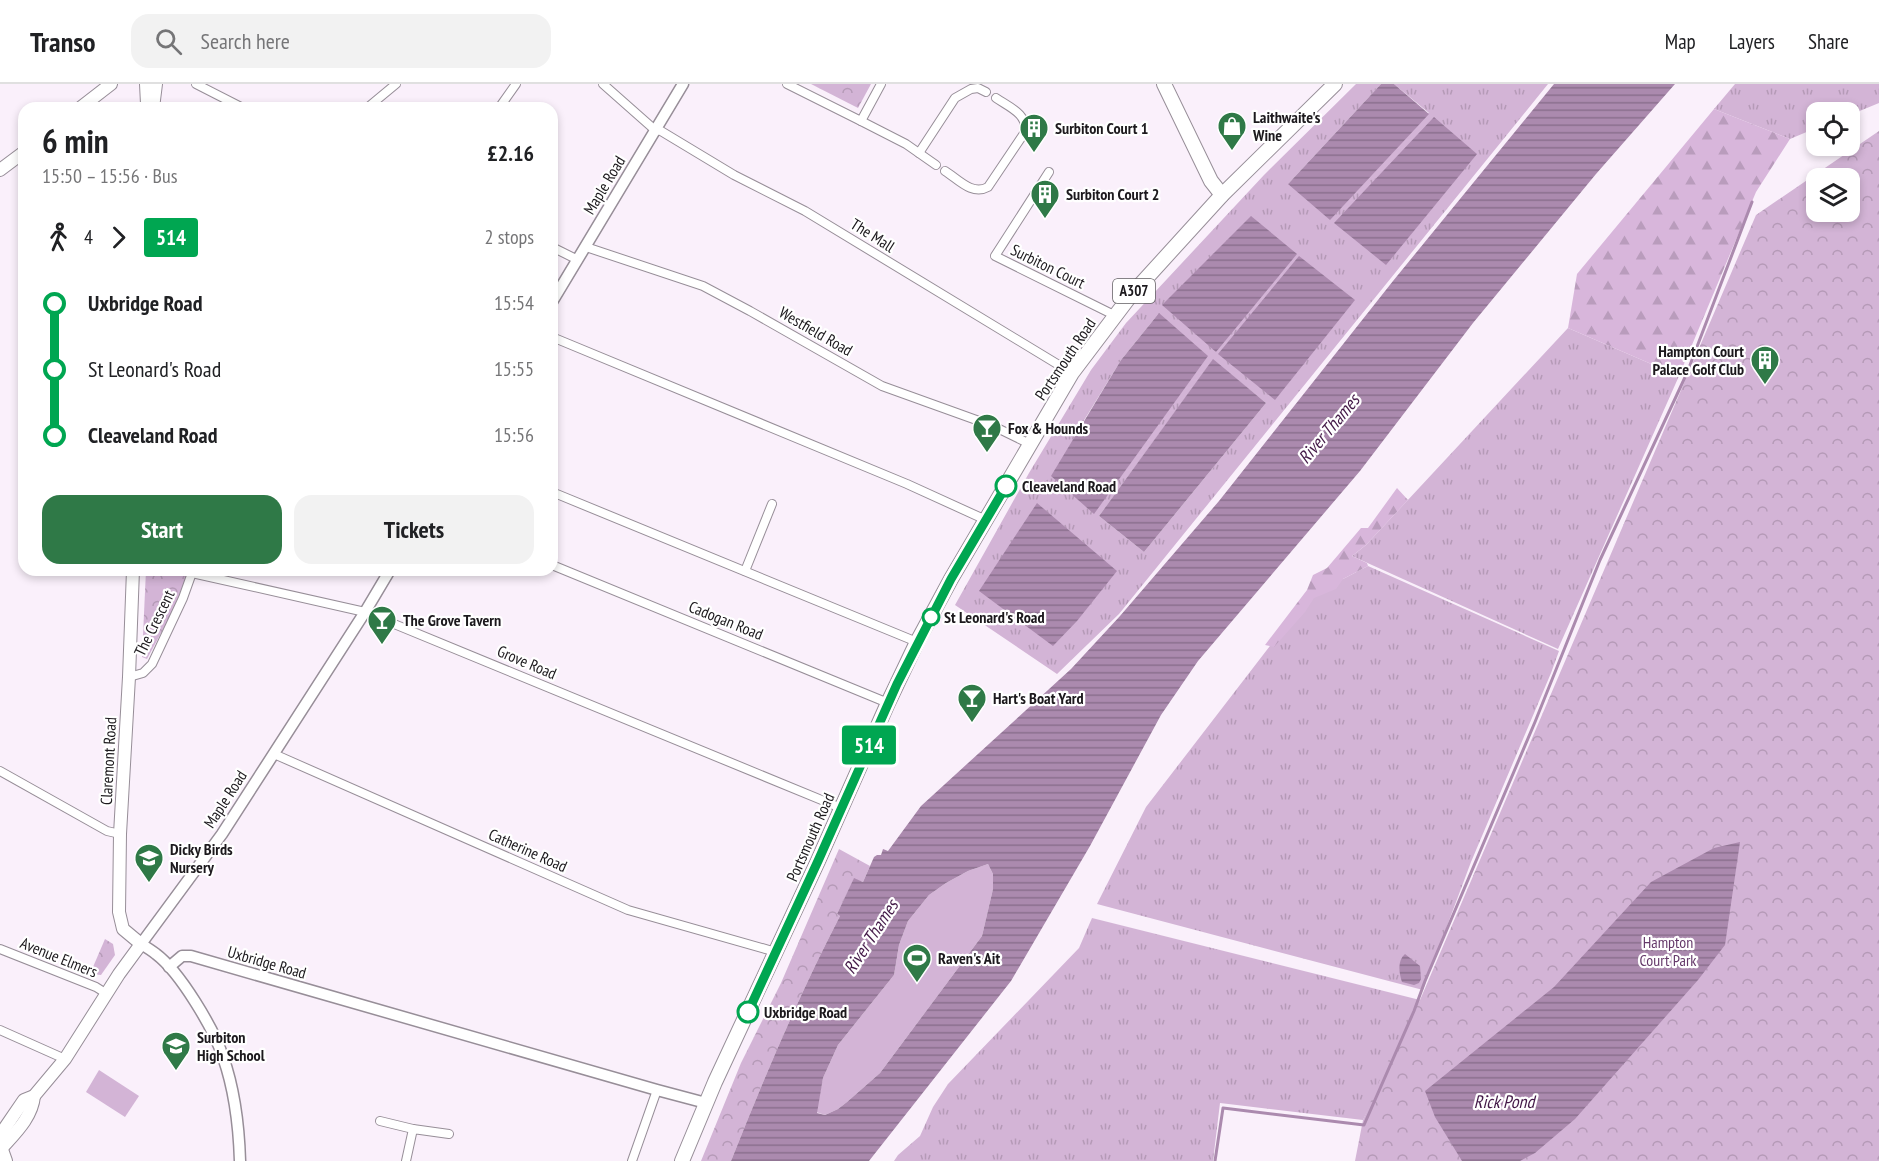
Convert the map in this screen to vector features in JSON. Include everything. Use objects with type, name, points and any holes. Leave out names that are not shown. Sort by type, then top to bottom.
[{"type":"main road","points":[[88,102],[111,84]]},
{"type":"main road","points":[[146,84],[147,102]]},
{"type":"main road","points":[[154,102],[156,84]]},
{"type":"main road","points":[[1164,84],[1211,181],[1222,195]]},
{"type":"main road","name":"Portsmouth Road","points":[[682,1161],[706,1103],[917,642],[1072,373],[1114,315],[1222,195],[1335,84]]},
{"type":"main road","points":[[0,170],[18,156]]},
{"type":"main road","name":"Claremont Road","points":[[133,576],[120,834],[120,924],[141,944]]},
{"type":"main road","name":"Maple Road","points":[[0,1136],[24,1100],[34,1096],[65,1059],[141,944]]},
{"type":"main road","name":"Maple Road","points":[[0,1149],[17,1131],[33,1107],[34,1096]]},
{"type":"main road","points":[[0,1149],[5,1161]]},
{"type":"street","points":[[196,84],[231,102]]},
{"type":"street","points":[[374,102],[396,84]]},
{"type":"street","points":[[503,102],[516,84]]},
{"type":"street","name":"The Mall","points":[[603,84],[655,130],[661,131],[734,175],[805,211],[1072,373]]},
{"type":"street","name":"Maple Road","points":[[558,292],[683,84]]},
{"type":"street","points":[[787,84],[906,144],[936,165]]},
{"type":"street","points":[[861,121],[881,84]]},
{"type":"street","points":[[919,153],[955,98],[971,89],[978,88],[986,92]]},
{"type":"street","points":[[945,171],[974,190],[988,187],[1025,132],[1026,123],[1022,116],[996,98]]},
{"type":"street","name":"Surbiton Court","points":[[1049,172],[995,256],[1114,315]]},
{"type":"street","name":"Westfield Road","points":[[586,247],[703,286],[882,386],[993,426],[1030,444]]},
{"type":"street","points":[[558,250],[578,260]]},
{"type":"street","points":[[558,339],[897,480],[986,520]]},
{"type":"street","points":[[558,494],[917,642]]},
{"type":"street","points":[[745,571],[772,504]]},
{"type":"street","name":"Cadogan Road","points":[[558,567],[888,703]]},
{"type":"street","name":"The Crescent","points":[[129,677],[143,673],[152,663],[191,576]]},
{"type":"street","name":"Grove Road","points":[[214,576],[365,612],[841,808]]},
{"type":"street","name":"Maple Road","points":[[141,944],[222,834],[386,576]]},
{"type":"street","name":"Catherine Road","points":[[274,754],[628,910],[777,952]]},
{"type":"street","points":[[0,771],[107,831],[120,834]]},
{"type":"street","points":[[141,944],[169,967],[196,1001],[219,1045],[237,1117],[240,1161]]},
{"type":"street","name":"Avenue Elmers","points":[[0,949],[96,987],[107,994]]},
{"type":"street","name":"Uxbridge Road","points":[[169,967],[182,956],[191,956],[706,1103]]},
{"type":"street","points":[[0,1030],[65,1059]]},
{"type":"street","points":[[632,1161],[657,1090]]},
{"type":"street","points":[[380,1121],[412,1129],[449,1134]]},
{"type":"street","points":[[406,1161],[412,1129]]},
{"type":"green space","points":[[811,84],[871,84],[858,108]]},
{"type":"green space","points":[[1356,84],[1381,84],[1288,184],[1429,113],[1394,84],[1548,84],[1119,614],[1057,674],[955,605],[1029,473],[1091,370],[1126,323],[1264,175]],"holes":[[[1159,313],[1075,435],[1121,360]],[[1213,360],[1266,403],[1144,552],[1099,516]]]},
{"type":"green space","points":[[1735,84],[1879,84],[1879,103],[1860,111],[1860,102],[1806,102],[1806,132],[1790,139],[1714,109]]},
{"type":"green space","points":[[1714,109],[1790,139],[1756,192],[1679,376],[1568,328],[1577,274]]},
{"type":"green space","name":"Hampton Court Park","points":[[1879,131],[1879,1161],[1355,1161],[1363,1120],[1386,1065],[1420,1000],[1756,215],[1806,181],[1806,222],[1860,222],[1860,168],[1825,168],[1842,156],[1860,156],[1860,144]]},
{"type":"green space","points":[[1568,328],[1679,376],[1558,649],[1352,556],[1366,545]]},
{"type":"green space","points":[[1397,488],[1408,500],[1366,545],[1352,556],[1367,563],[1368,566],[1343,579],[1336,589],[1314,598],[1305,612],[1274,647],[1265,645],[1307,590],[1313,575],[1327,568],[1361,528],[1368,528]]},
{"type":"green space","points":[[1368,566],[1559,651],[1471,862],[1423,990],[1097,904],[1146,807],[1320,581],[1343,579]]},
{"type":"green space","points":[[146,576],[188,576],[180,598],[147,659],[142,657]]},
{"type":"green space","points":[[839,849],[870,866],[863,882],[854,879],[837,914],[840,916],[782,1037],[731,1161],[701,1161],[741,1063],[781,983]]},
{"type":"green space","name":"Raven's Ait","points":[[988,864],[993,874],[993,889],[982,936],[880,1073],[838,1109],[825,1115],[816,1112],[823,1078],[838,1045],[894,975],[899,945],[908,921],[929,895],[968,871]]},
{"type":"green space","points":[[1092,918],[1420,1000],[1363,1120],[1220,1103],[1213,1161],[894,1161],[920,1136],[933,1107],[948,1084],[1079,948]]},
{"type":"green space","points":[[105,939],[113,944],[115,955],[101,975],[90,974]]},
{"type":"green space","points":[[99,1070],[139,1096],[125,1117],[86,1092]]},
{"type":"water","points":[[1381,84],[1394,84],[1429,114],[1330,220],[1288,184]]},
{"type":"water","name":"River Thames","points":[[1554,84],[1675,84],[1596,174],[1473,323],[1360,471],[1198,661],[1161,715],[1090,846],[1011,981],[869,1161],[731,1161],[782,1037],[840,916],[837,914],[854,878],[863,882],[874,857],[881,855],[883,849],[888,851],[921,806],[1071,669],[1120,616],[1219,501],[1393,281]],"holes":[[[988,864],[993,874],[993,889],[982,936],[880,1073],[838,1109],[825,1115],[817,1113],[823,1078],[838,1045],[894,975],[899,945],[908,921],[929,895],[946,883],[968,871]]]},
{"type":"water","points":[[1434,117],[1477,154],[1386,265],[1334,223]]},
{"type":"water","points":[[1251,216],[1297,254],[1216,352],[1162,305]]},
{"type":"water","points":[[1299,256],[1355,300],[1275,400],[1218,354]]},
{"type":"water","points":[[1159,313],[1208,356],[1094,514],[1051,476],[1121,360]]},
{"type":"water","points":[[1213,359],[1266,403],[1144,552],[1099,516]]},
{"type":"water","points":[[1037,503],[1117,571],[1077,621],[1053,646],[979,591]]},
{"type":"water","name":"Rick Pond","points":[[1740,842],[1725,945],[1698,980],[1575,1119],[1535,1153],[1520,1161],[1462,1161],[1435,1117],[1425,1091],[1554,987],[1651,882],[1714,848]]},
{"type":"water","points":[[1405,954],[1420,966],[1421,979],[1414,985],[1402,982],[1400,964]]},
{"type":"waterway","points":[[1215,1161],[1223,1108],[1364,1125],[1535,722],[1600,560],[1687,373],[1752,202]]},
{"type":"bus line","name":"514","points":[[748,1012],[917,642],[1006,486]]},
{"type":"place","name":"Laithwaite's Wine","points":[[1232,152]]},
{"type":"place","name":"Surbiton Court 1","points":[[1034,154]]},
{"type":"place","name":"Surbiton Court 2","points":[[1045,220]]},
{"type":"place","name":"Hampton Court Palace Golf Club","points":[[1765,386]]},
{"type":"place","name":"Fox & Hounds","points":[[987,454]]},
{"type":"place","name":"Cleaveland Road","points":[[1006,486]]},
{"type":"place","name":"St Leonard's Road","points":[[931,617]]},
{"type":"place","name":"The Grove Tavern","points":[[382,646]]},
{"type":"place","name":"Hart's Boat Yard","points":[[972,724]]},
{"type":"place","name":"Dicky Birds Nursery","points":[[149,884]]},
{"type":"place","name":"Raven's Ait","points":[[917,984]]},
{"type":"place","name":"Uxbridge Road","points":[[748,1012]]},
{"type":"place","name":"Surbiton High School","points":[[176,1072]]}]
